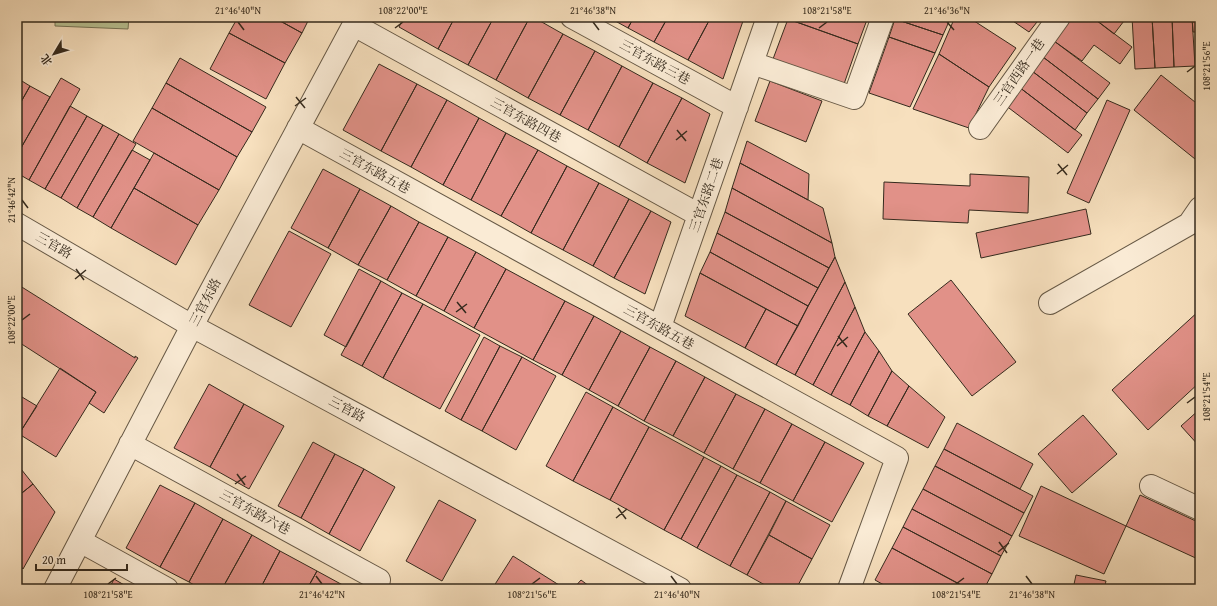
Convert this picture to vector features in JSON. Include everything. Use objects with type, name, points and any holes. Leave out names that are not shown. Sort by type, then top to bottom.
[{"type":"street","name":"三官东路三巷","points":[[572,17],[737,107]]},
{"type":"street","name":"三官东路二巷","points":[[660,327],[768,17]]},
{"type":"street","points":[[752,63],[854,98],[883,17]]},
{"type":"street","name":"三官西路一巷","points":[[980,128],[1059,17]]},
{"type":"street","name":"三官东路","points":[[55,589],[192,326],[356,21]]},
{"type":"street","name":"三官东路四巷","points":[[356,21],[699,215]]},
{"type":"street","name":"三官东路五巷","points":[[298,128],[897,458],[849,589]]},
{"type":"street","points":[[1050,303],[1189,224],[1200,208]]},
{"type":"street","name":"三官路","points":[[17,224],[192,326],[680,589]]},
{"type":"street","name":"三官东路六巷","points":[[130,444],[379,580]]},
{"type":"street","points":[[1151,486],[1200,509]]},
{"type":"street","points":[[80,541],[168,589]]},
{"type":"green space","points":[[55,17],[129,17],[128,29],[55,26]]},
{"type":"building","points":[[238,17],[273,17],[302,33],[285,63],[229,33]]},
{"type":"building","points":[[273,17],[310,17],[302,33]]},
{"type":"building","points":[[404,17],[455,17],[438,49],[399,27]]},
{"type":"building","points":[[455,17],[494,17],[468,65],[438,49]]},
{"type":"building","points":[[494,17],[530,17],[496,80],[468,65]]},
{"type":"building","points":[[530,17],[533,17],[563,34],[528,98],[496,80]]},
{"type":"building","points":[[608,17],[634,17],[628,28]]},
{"type":"building","points":[[634,17],[668,17],[654,42],[628,28]]},
{"type":"building","points":[[668,17],[711,17],[688,60],[654,42]]},
{"type":"building","points":[[711,17],[736,17],[743,21],[723,79],[688,60]]},
{"type":"building","points":[[788,17],[868,17],[858,44],[788,19]]},
{"type":"building","points":[[896,17],[951,17],[943,35],[895,19]]},
{"type":"building","points":[[955,17],[968,17],[1016,48],[989,87],[939,54]]},
{"type":"building","points":[[1007,17],[1041,17],[1029,32]]},
{"type":"building","points":[[1072,17],[1092,17],[1132,47],[1120,64],[1094,45],[1082,61],[1054,41]]},
{"type":"building","points":[[1092,17],[1127,17],[1114,34]]},
{"type":"building","points":[[1132,17],[1152,17],[1155,68],[1135,69]]},
{"type":"building","points":[[1152,17],[1172,17],[1174,67],[1155,68]]},
{"type":"building","points":[[1172,17],[1192,17],[1195,66],[1174,67]]},
{"type":"building","points":[[1192,17],[1200,17],[1200,32],[1193,32]]},
{"type":"building","points":[[788,19],[858,44],[844,84],[773,59]]},
{"type":"building","points":[[895,19],[943,35],[935,53],[889,37]]},
{"type":"building","points":[[229,33],[285,63],[266,99],[210,69]]},
{"type":"building","points":[[563,34],[595,51],[560,115],[528,98]]},
{"type":"building","points":[[889,37],[935,53],[910,107],[869,93]]},
{"type":"building","points":[[1054,41],[1110,83],[1098,99],[1043,57]]},
{"type":"building","points":[[595,51],[622,66],[588,130],[560,115]]},
{"type":"building","points":[[939,54],[989,87],[969,128],[913,109]]},
{"type":"building","points":[[1043,57],[1098,99],[1087,113],[1032,71]]},
{"type":"building","points":[[180,58],[266,107],[252,132],[166,83]]},
{"type":"building","points":[[379,64],[417,84],[381,151],[343,130]]},
{"type":"building","points":[[622,66],[653,83],[619,147],[588,130]]},
{"type":"building","points":[[1032,71],[1087,113],[1075,130],[1019,87]]},
{"type":"building","points":[[1161,75],[1200,106],[1200,163],[1134,110]]},
{"type":"building","points":[[17,78],[30,86],[17,109]]},
{"type":"building","points":[[61,78],[80,89],[29,180],[17,173],[17,155]]},
{"type":"building","points":[[770,81],[822,101],[806,142],[755,121]]},
{"type":"building","points":[[166,83],[252,132],[237,157],[152,108]]},
{"type":"building","points":[[653,83],[682,98],[647,163],[619,147]]},
{"type":"building","points":[[417,84],[447,100],[411,167],[381,151]]},
{"type":"building","points":[[30,86],[50,97],[17,155],[17,109]]},
{"type":"building","points":[[1019,87],[1082,135],[1068,153],[1005,105]]},
{"type":"building","points":[[682,98],[710,114],[685,183],[647,163]]},
{"type":"building","points":[[447,100],[479,118],[443,185],[411,167]]},
{"type":"building","points":[[1107,100],[1130,110],[1089,203],[1067,193]]},
{"type":"building","points":[[70,106],[87,116],[45,189],[29,180]]},
{"type":"building","points":[[152,108],[237,157],[219,190],[133,141]]},
{"type":"building","points":[[87,116],[103,125],[61,198],[45,189]]},
{"type":"building","points":[[479,118],[506,133],[471,200],[443,185]]},
{"type":"building","points":[[103,125],[119,134],[77,208],[61,198]]},
{"type":"building","points":[[506,133],[538,150],[501,216],[471,200]]},
{"type":"building","points":[[119,134],[136,144],[93,217],[77,208]]},
{"type":"building","points":[[747,141],[809,174],[808,200],[740,163]]},
{"type":"building","points":[[132,150],[150,160],[111,228],[93,217]]},
{"type":"building","points":[[538,150],[567,166],[531,233],[501,216]]},
{"type":"building","points":[[154,153],[219,190],[198,225],[134,188]]},
{"type":"building","points":[[740,163],[823,208],[832,243],[732,188]]},
{"type":"building","points":[[567,166],[599,183],[563,250],[531,233]]},
{"type":"building","points":[[323,169],[360,189],[328,248],[291,228]]},
{"type":"building","points":[[970,174],[1029,177],[1028,213],[969,210],[968,223],[883,219],[884,182],[970,186]]},
{"type":"building","points":[[599,183],[629,199],[593,266],[563,250]]},
{"type":"building","points":[[134,188],[198,225],[176,265],[111,228]]},
{"type":"building","points":[[732,188],[832,243],[835,257],[829,268],[725,212]]},
{"type":"building","points":[[360,189],[391,206],[358,265],[328,248]]},
{"type":"building","points":[[629,199],[651,211],[614,278],[593,266]]},
{"type":"building","points":[[391,206],[419,222],[387,280],[358,265]]},
{"type":"building","points":[[1086,209],[1091,234],[981,258],[976,233]]},
{"type":"building","points":[[651,211],[671,222],[645,294],[614,278]]},
{"type":"building","points":[[725,212],[829,268],[818,288],[717,233]]},
{"type":"building","points":[[419,222],[448,237],[416,296],[387,280]]},
{"type":"building","points":[[289,231],[331,254],[291,327],[249,305]]},
{"type":"building","points":[[717,233],[818,288],[808,306],[710,252]]},
{"type":"building","points":[[448,237],[476,252],[444,311],[416,296]]},
{"type":"building","points":[[476,252],[506,269],[474,328],[444,311]]},
{"type":"building","points":[[710,252],[808,306],[798,326],[700,273]]},
{"type":"building","points":[[835,257],[845,282],[795,375],[776,365]]},
{"type":"building","points":[[359,269],[381,281],[346,347],[324,335]]},
{"type":"building","points":[[506,269],[565,301],[533,360],[474,328]]},
{"type":"building","points":[[700,273],[766,309],[745,348],[685,316]]},
{"type":"building","points":[[951,280],[1016,362],[972,396],[908,314]]},
{"type":"building","points":[[381,281],[402,293],[362,366],[341,355]]},
{"type":"building","points":[[845,282],[855,307],[813,385],[795,375]]},
{"type":"building","points":[[17,284],[135,358],[135,356],[138,358],[104,413],[89,403],[96,392],[17,341]]},
{"type":"building","points":[[402,293],[423,304],[383,378],[362,366]]},
{"type":"building","points":[[565,301],[594,316],[562,375],[533,360]]},
{"type":"building","points":[[423,304],[480,335],[440,409],[383,378]]},
{"type":"building","points":[[855,307],[865,332],[831,395],[813,385]]},
{"type":"building","points":[[766,309],[798,326],[776,365],[745,348]]},
{"type":"building","points":[[1200,310],[1200,382],[1148,430],[1112,390]]},
{"type":"building","points":[[594,316],[621,331],[589,390],[562,375]]},
{"type":"building","points":[[621,331],[650,347],[618,406],[589,390]]},
{"type":"building","points":[[865,332],[879,351],[850,405],[831,395]]},
{"type":"building","points":[[484,337],[500,346],[461,420],[445,411]]},
{"type":"building","points":[[500,346],[522,357],[482,431],[461,420]]},
{"type":"building","points":[[650,347],[676,361],[644,421],[618,406]]},
{"type":"building","points":[[879,351],[892,371],[868,416],[850,405]]},
{"type":"building","points":[[522,357],[556,376],[516,450],[482,431]]},
{"type":"building","points":[[676,361],[705,377],[673,436],[644,421]]},
{"type":"building","points":[[60,368],[96,392],[56,457],[19,434]]},
{"type":"building","points":[[892,371],[909,386],[887,426],[868,416]]},
{"type":"building","points":[[705,377],[736,394],[704,453],[673,436]]},
{"type":"building","points":[[209,384],[244,404],[210,467],[174,448]]},
{"type":"building","points":[[909,386],[945,417],[928,448],[887,426]]},
{"type":"building","points":[[586,392],[613,407],[573,481],[546,466]]},
{"type":"building","points":[[17,394],[37,406],[19,434],[17,432]]},
{"type":"building","points":[[736,394],[765,409],[733,469],[704,453]]},
{"type":"building","points":[[244,404],[284,426],[249,489],[210,467]]},
{"type":"building","points":[[613,407],[649,427],[610,500],[573,481]]},
{"type":"building","points":[[765,409],[792,424],[760,483],[733,469]]},
{"type":"building","points":[[1200,409],[1200,447],[1181,426]]},
{"type":"building","points":[[1083,415],[1117,454],[1072,493],[1038,454]]},
{"type":"building","points":[[957,423],[1033,464],[1020,489],[944,449]]},
{"type":"building","points":[[792,424],[825,442],[793,501],[760,483]]},
{"type":"building","points":[[649,427],[704,457],[664,530],[610,500]]},
{"type":"building","points":[[313,442],[335,454],[301,518],[278,506]]},
{"type":"building","points":[[825,442],[864,463],[832,522],[793,501]]},
{"type":"building","points":[[944,449],[1033,496],[1024,513],[935,466]]},
{"type":"building","points":[[335,454],[364,469],[329,534],[301,518]]},
{"type":"building","points":[[704,457],[721,466],[681,539],[664,530]]},
{"type":"building","points":[[17,464],[33,484],[17,497]]},
{"type":"building","points":[[721,466],[737,475],[697,548],[681,539]]},
{"type":"building","points":[[935,466],[1024,513],[1012,536],[923,489]]},
{"type":"building","points":[[364,469],[395,487],[360,551],[329,534]]},
{"type":"building","points":[[737,475],[770,492],[730,566],[697,548]]},
{"type":"building","points":[[33,484],[55,512],[23,569],[17,562],[17,497]]},
{"type":"building","points":[[160,485],[195,503],[160,567],[126,548]]},
{"type":"building","points":[[1041,486],[1126,526],[1104,574],[1019,536]]},
{"type":"building","points":[[923,489],[1012,536],[1001,556],[912,509]]},
{"type":"building","points":[[770,492],[786,501],[747,575],[730,566]]},
{"type":"building","points":[[1140,495],[1200,523],[1200,560],[1126,526]]},
{"type":"building","points":[[439,500],[476,520],[442,581],[406,561]]},
{"type":"building","points":[[786,501],[830,525],[812,559],[769,535]]},
{"type":"building","points":[[195,503],[223,519],[189,582],[160,567]]},
{"type":"building","points":[[912,509],[1001,556],[992,574],[903,527]]},
{"type":"building","points":[[223,519],[252,535],[222,589],[201,589],[189,582]]},
{"type":"building","points":[[903,527],[992,574],[984,589],[968,589],[892,548]]},
{"type":"building","points":[[252,535],[280,551],[260,589],[222,589]]},
{"type":"building","points":[[769,535],[812,559],[796,589],[772,589],[747,575]]},
{"type":"building","points":[[892,548],[967,588],[891,589],[875,580]]},
{"type":"building","points":[[280,551],[317,571],[307,589],[260,589]]},
{"type":"building","points":[[513,556],[559,585],[557,589],[492,589]]},
{"type":"building","points":[[317,571],[350,589],[307,589]]},
{"type":"building","points":[[1076,575],[1106,581],[1104,589],[1073,589]]},
{"type":"building","points":[[114,579],[131,589],[109,589]]},
{"type":"building","points":[[581,580],[593,589],[573,589]]}]
